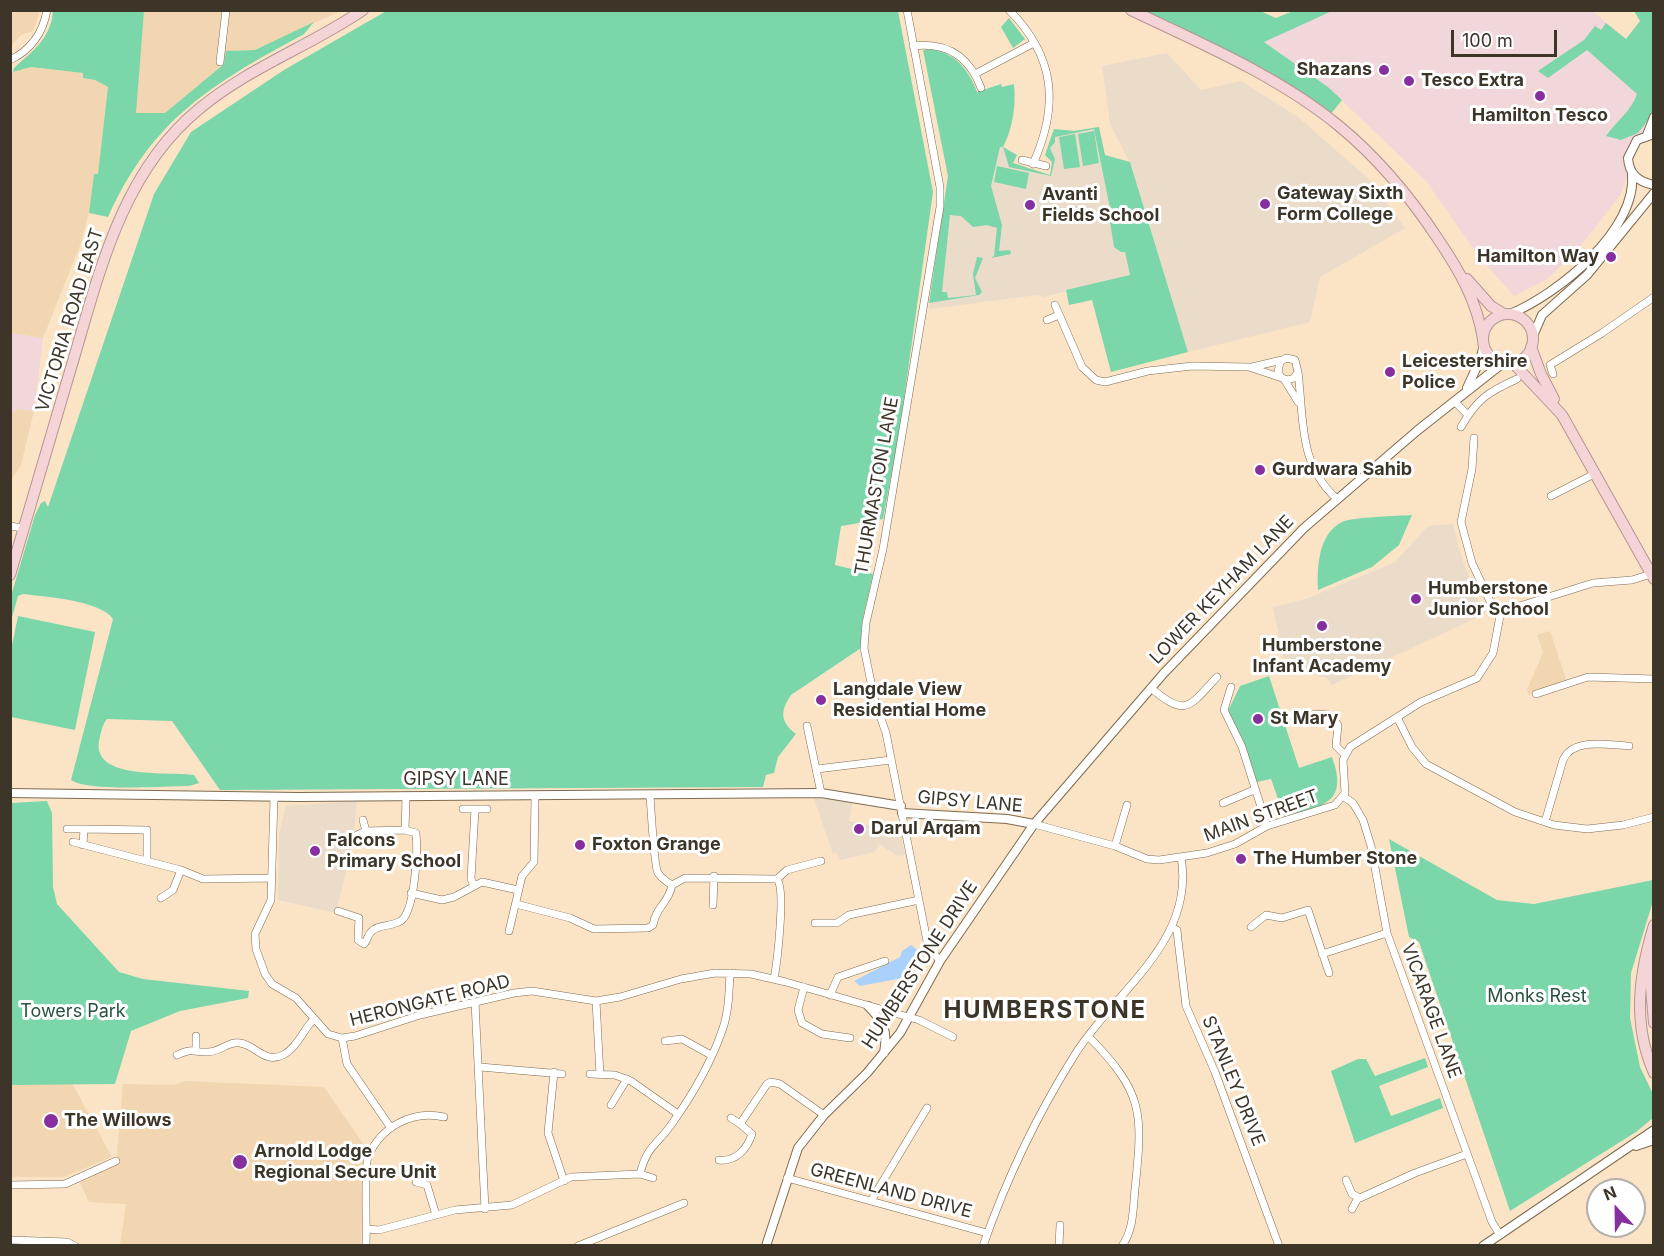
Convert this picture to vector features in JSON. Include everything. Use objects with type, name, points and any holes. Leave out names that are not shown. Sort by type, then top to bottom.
[{"type":"highway","name":"VICTORIA ROAD EAST","points":[[10,575],[110,240],[142,172],[171,135],[198,109],[224,90],[363,10]]},
{"type":"highway","points":[[1131,10],[1228,57],[1283,88],[1339,126],[1385,170],[1426,221],[1459,271],[1491,306],[1525,321],[1541,374],[1652,577]]},
{"type":"highway","points":[[1459,271],[1478,318],[1483,342],[1491,357],[1508,363],[1562,415]]},
{"type":"highway","points":[[1483,342],[1491,320],[1507,314]]},
{"type":"highway","points":[[1508,363],[1523,359],[1532,341]]},
{"type":"highway","points":[[1653,925],[1641,975],[1639,1002],[1641,1030],[1653,1073]]},
{"type":"highway","points":[[1653,955],[1650,975],[1653,1023]]},
{"type":"street","points":[[10,60],[26,51],[36,40],[44,27],[47,10]]},
{"type":"street","points":[[220,62],[226,10]]},
{"type":"street","name":"THURMASTON LANE","points":[[907,10],[940,187],[940,207],[883,549],[866,623],[864,648],[875,702],[886,733],[928,946],[940,961]]},
{"type":"street","points":[[1009,10],[1034,43],[1047,73],[1050,105],[1047,130],[1034,164]]},
{"type":"street","points":[[975,74],[1034,43]]},
{"type":"street","points":[[913,46],[936,45],[950,49],[964,59],[975,74],[981,88]]},
{"type":"street","points":[[1653,117],[1650,134],[1637,140],[1629,151],[1628,164],[1632,173],[1644,183],[1653,184]]},
{"type":"street","points":[[1022,160],[1046,166]]},
{"type":"street","points":[[1507,314],[1546,296],[1579,269],[1611,233],[1631,198],[1632,173]]},
{"type":"street","points":[[1532,341],[1542,315],[1587,275],[1618,240],[1653,193]]},
{"type":"street","points":[[1552,374],[1550,365],[1610,328],[1653,297]]},
{"type":"street","points":[[1055,305],[1084,371],[1096,380],[1105,382],[1178,367],[1249,367],[1282,360],[1295,360],[1307,452],[1322,485],[1337,499]]},
{"type":"street","points":[[1047,320],[1059,315]]},
{"type":"street","name":"LOWER KEYHAM LANE","points":[[1466,391],[1480,360],[1483,342]]},
{"type":"street","points":[[1282,360],[1277,368],[1300,404]]},
{"type":"street","name":"LOWER KEYHAM LANE","points":[[1034,824],[1151,688],[1247,584],[1304,528],[1466,391],[1508,363]]},
{"type":"street","points":[[1249,367],[1291,379],[1298,372]]},
{"type":"street","points":[[1461,427],[1486,394],[1517,379]]},
{"type":"street","points":[[1455,402],[1468,415]]},
{"type":"street","points":[[1474,438],[1461,522],[1466,546],[1483,588],[1496,614],[1500,616]]},
{"type":"street","points":[[1464,448],[1474,449]]},
{"type":"street","points":[[1551,496],[1596,473]]},
{"type":"street","points":[[1456,494],[1467,495]]},
{"type":"street","points":[[10,526],[23,528]]},
{"type":"street","points":[[1345,755],[1364,736],[1421,702],[1477,678],[1494,653],[1500,616],[1510,609],[1593,583],[1652,577]]},
{"type":"street","points":[[1151,688],[1171,705],[1185,705],[1199,696],[1217,677]]},
{"type":"street","points":[[1536,694],[1588,677],[1653,679]]},
{"type":"street","points":[[1231,687],[1224,710],[1242,747],[1267,826]]},
{"type":"street","name":"MAIN STREET","points":[[1034,824],[1115,846],[1147,859],[1181,857],[1235,844],[1267,826],[1331,807],[1344,797],[1345,755],[1335,746],[1338,725],[1330,715],[1315,714]]},
{"type":"street","points":[[1397,717],[1417,753],[1430,767],[1487,799],[1545,822],[1565,827],[1598,829],[1653,817]]},
{"type":"street","points":[[807,726],[821,793]]},
{"type":"street","points":[[1545,822],[1563,760],[1569,751],[1578,746],[1629,746]]},
{"type":"street","points":[[817,769],[891,760]]},
{"type":"street","points":[[1223,803],[1254,790]]},
{"type":"street","name":"GIPSY LANE","points":[[10,793],[274,797],[535,797],[821,793],[902,810],[1007,819],[1034,824]]},
{"type":"street","points":[[651,796],[657,871],[672,885]]},
{"type":"street","name":"HERONGATE ROAD","points":[[274,797],[271,900],[255,934],[256,949],[265,974],[272,984],[296,998],[328,1034],[342,1038],[378,1030],[420,1015],[532,991],[596,1001],[620,997],[681,979],[730,973],[774,979],[804,987],[908,1018],[953,1037]]},
{"type":"street","points":[[405,830],[406,797]]},
{"type":"street","points":[[509,931],[522,876],[534,862],[535,797]]},
{"type":"street","name":"VICARAGE LANE","points":[[1344,797],[1356,807],[1368,837],[1387,933],[1492,1222],[1500,1235]]},
{"type":"street","points":[[1115,846],[1127,805]]},
{"type":"street","points":[[464,809],[487,809]]},
{"type":"street","points":[[474,885],[471,879],[475,809]]},
{"type":"street","points":[[363,820],[366,831]]},
{"type":"street","name":"HUMBERSTONE DRIVE","points":[[766,1245],[798,1148],[824,1115],[884,1054],[908,1018],[940,961],[1034,824]]},
{"type":"street","points":[[67,829],[147,830],[147,861]]},
{"type":"street","points":[[83,845],[84,829]]},
{"type":"street","points":[[338,911],[359,918],[358,940],[364,944],[373,930],[402,920],[411,893],[418,849],[416,833],[405,830],[366,831],[357,835]]},
{"type":"street","points":[[73,842],[212,880],[271,878]]},
{"type":"street","points":[[983,1245],[1037,1120],[1075,1053],[1152,961],[1172,928],[1184,873],[1181,857]]},
{"type":"street","points":[[672,885],[685,878],[714,876],[777,879],[787,870],[821,861]]},
{"type":"street","points":[[161,898],[173,890],[181,870]]},
{"type":"street","points":[[713,905],[714,876]]},
{"type":"street","points":[[774,979],[780,945],[779,908],[782,892],[777,879]]},
{"type":"street","points":[[411,893],[442,900],[453,897],[474,885],[489,882],[518,890]]},
{"type":"street","points":[[516,904],[570,918],[594,929],[648,927],[653,925],[655,911],[671,893],[672,885]]},
{"type":"street","points":[[815,923],[837,923],[849,915],[919,900]]},
{"type":"street","points":[[1251,927],[1266,915],[1282,918],[1308,910],[1329,973]]},
{"type":"street","name":"STANLEY DRIVE","points":[[1172,928],[1177,930],[1186,1006],[1215,1072],[1280,1245]]},
{"type":"street","points":[[1322,954],[1387,933]]},
{"type":"street","points":[[830,995],[838,977],[885,961]]},
{"type":"street","points":[[640,1174],[645,1156],[678,1114],[711,1055],[723,1028],[729,1001],[730,973]]},
{"type":"street","points":[[804,987],[798,1010],[802,1023],[822,1034],[850,1038]]},
{"type":"street","points":[[596,1001],[600,1075]]},
{"type":"street","points":[[475,1002],[480,1067],[485,1209]]},
{"type":"street","points":[[868,1006],[885,1025],[887,1037],[884,1054]]},
{"type":"street","points":[[177,1054],[196,1049],[208,1052],[240,1043],[248,1045],[259,1054],[273,1057],[284,1054],[294,1045],[302,1031],[314,1019]]},
{"type":"street","points":[[196,1036],[196,1049]]},
{"type":"street","points":[[1088,1036],[1125,1077],[1136,1101],[1140,1120],[1132,1227],[1122,1245]]},
{"type":"street","points":[[342,1038],[347,1064],[392,1128]]},
{"type":"street","points":[[665,1041],[682,1039],[711,1055]]},
{"type":"street","points":[[480,1067],[562,1074]]},
{"type":"street","points":[[554,1072],[548,1133],[564,1180]]},
{"type":"street","points":[[590,1074],[615,1074],[627,1079],[639,1085],[678,1114]]},
{"type":"street","points":[[611,1105],[627,1079]]},
{"type":"street","points":[[740,1124],[767,1084],[771,1082],[780,1084],[824,1115]]},
{"type":"street","points":[[871,1201],[927,1108]]},
{"type":"street","points":[[366,1245],[367,1158],[392,1128],[414,1115],[427,1113],[444,1117]]},
{"type":"street","points":[[719,1160],[734,1159],[741,1154],[752,1137],[751,1132],[731,1118]]},
{"type":"street","points":[[1483,1245],[1653,1130]]},
{"type":"street","points":[[1628,1149],[1653,1140]]},
{"type":"street","points":[[1352,1209],[1358,1198],[1467,1154]]},
{"type":"street","points":[[10,1185],[65,1184],[116,1161]]},
{"type":"street","points":[[367,1229],[379,1230],[455,1210],[512,1205],[564,1180],[587,1175],[603,1177],[640,1174],[653,1178]]},
{"type":"street","name":"GREENLAND DRIVE","points":[[787,1178],[987,1233]]},
{"type":"street","points":[[1346,1180],[1352,1194],[1358,1198]]},
{"type":"street","points":[[416,1182],[427,1185],[436,1215]]},
{"type":"street","points":[[578,1245],[674,1203],[684,1203]]},
{"type":"street","points":[[1059,1245],[1060,1225]]},
{"type":"street","points":[[10,1240],[67,1242],[75,1245]]},
{"type":"shaded area","points":[[11,10],[40,11],[33,31],[21,35],[12,45],[11,51]]},
{"type":"shaded area","points":[[144,11],[341,11],[255,50],[227,51],[224,64],[165,113],[135,113]]},
{"type":"shaded area","points":[[1332,11],[1592,11],[1653,61],[1653,106],[1621,194],[1579,248],[1547,279],[1514,296],[1480,258],[1426,181],[1328,87],[1263,41]]},
{"type":"shaded area","name":"Gateway Sixth Form College","points":[[1167,53],[1201,90],[1241,81],[1298,117],[1371,181],[1405,228],[1320,277],[1310,322],[1188,352],[1132,167],[1110,124],[1102,66]]},
{"type":"shaded area","points":[[31,67],[84,73],[83,78],[95,80],[108,87],[98,175],[94,175],[89,213],[81,243],[43,338],[11,333],[10,73]]},
{"type":"shaded area","name":"Avanti Fields School","points":[[974,83],[977,92],[1001,84],[1002,87],[1014,84],[1015,107],[1009,136],[1003,147],[1017,155],[1013,163],[1050,175],[1052,162],[1045,155],[1054,129],[1074,131],[1099,127],[1130,275],[1044,297],[1038,295],[929,309],[948,176],[935,113]]},
{"type":"shaded area","points":[[10,333],[43,338],[34,411],[18,409],[17,412],[11,412]]},
{"type":"shaded area","points":[[17,409],[34,411],[21,465],[11,480],[11,412],[17,412]]},
{"type":"shaded area","points":[[1453,524],[1464,565],[1485,614],[1332,685],[1327,678],[1286,669],[1273,607],[1306,599],[1395,562],[1428,526]]},
{"type":"shaded area","points":[[1550,631],[1567,682],[1528,695],[1527,690],[1543,652],[1537,635]]},
{"type":"shaded area","name":"Darul Arqam","points":[[813,796],[853,801],[849,821],[901,833],[905,855],[897,856],[879,844],[875,852],[840,860],[837,853],[833,854]]},
{"type":"shaded area","name":"Falcons Primary School","points":[[357,801],[353,841],[336,913],[278,900],[279,834],[286,806]]},
{"type":"shaded area","name":"Arnold Lodge Regional Secure Unit","points":[[185,1081],[324,1087],[364,1145],[361,1245],[120,1245],[126,1204],[89,1202],[80,1183],[116,1163],[123,1084],[174,1085]]},
{"type":"shaded area","name":"The Willows","points":[[72,1083],[112,1157],[64,1177],[11,1177],[11,1085]]},
{"type":"green space","points":[[388,10],[898,11],[933,192],[899,434],[883,519],[841,526],[835,565],[873,574],[862,622],[861,648],[791,695],[783,716],[784,721],[796,734],[778,757],[774,773],[766,775],[763,787],[220,790],[172,721],[107,719],[99,741],[100,754],[108,763],[135,772],[194,775],[199,783],[189,786],[110,787],[80,784],[71,780],[113,619],[97,608],[85,604],[23,594],[18,596],[11,621],[11,596],[35,515],[41,503],[45,501],[48,507],[154,194],[191,132],[284,70]]},
{"type":"green space","points":[[53,11],[144,11],[136,113],[165,113],[224,64],[226,51],[255,50],[314,22],[304,34],[241,70],[188,107],[145,154],[108,217],[89,213],[94,174],[98,174],[108,87],[95,80],[83,78],[83,73],[31,67],[13,72],[14,68],[34,50],[45,36],[52,21]]},
{"type":"green space","points":[[1131,11],[1260,11],[1276,18],[1293,11],[1332,11],[1264,42],[1328,87],[1342,100],[1330,115]]},
{"type":"green space","points":[[1634,11],[1653,11],[1653,114],[1638,133],[1621,140],[1606,136],[1628,111],[1637,94],[1587,50],[1548,78],[1538,71],[1584,40],[1595,26],[1601,30],[1606,23],[1626,39],[1640,21]]},
{"type":"green space","points":[[1009,18],[1025,39],[1013,48],[1001,27]]},
{"type":"green space","points":[[923,50],[942,52],[958,61],[969,75],[977,92],[1001,84],[1002,87],[1014,84],[1015,92],[1011,124],[1003,147],[1000,147],[991,186],[1002,225],[999,251],[1010,250],[1011,254],[991,258],[994,256],[997,228],[987,225],[973,227],[961,216],[950,215],[942,292],[947,292],[948,298],[976,295],[973,274],[977,257],[983,258],[975,278],[982,292],[979,295],[929,303],[948,176]]},
{"type":"green space","points":[[1099,127],[1105,155],[1130,162],[1188,352],[1111,372],[1092,300],[1069,305],[1066,290],[1130,275],[1125,252],[1114,247],[1110,222],[1112,218],[1094,129],[1055,137],[1055,142],[1050,148],[1055,159],[1051,176],[1009,167],[1003,147],[1017,155],[1013,163],[1050,175],[1052,162],[1045,155],[1054,129],[1074,131]]},
{"type":"green space","points":[[1094,131],[1099,163],[1083,166],[1078,134]]},
{"type":"green space","points":[[1075,134],[1080,167],[1064,169],[1059,137]]},
{"type":"green space","points":[[997,166],[1029,173],[1026,189],[994,182]]},
{"type":"green space","points":[[1412,515],[1399,545],[1372,567],[1318,590],[1321,552],[1334,527],[1342,522],[1355,519]]},
{"type":"green space","points":[[18,616],[95,632],[75,730],[11,717],[11,650]]},
{"type":"green space","points":[[1269,676],[1299,768],[1332,757],[1336,772],[1335,794],[1329,800],[1321,806],[1284,816],[1271,779],[1257,782],[1243,740],[1228,711],[1240,686]]},
{"type":"green space","name":"Towers Park","points":[[47,801],[52,813],[53,887],[57,904],[119,972],[143,979],[249,991],[248,998],[180,1011],[131,1031],[115,1084],[11,1085],[11,803]]},
{"type":"green space","name":"Monks Rest","points":[[1389,839],[1497,900],[1534,904],[1653,880],[1653,901],[1631,973],[1630,1018],[1640,1067],[1653,1094],[1653,1118],[1636,1132],[1510,1211],[1419,942],[1409,937]]},
{"type":"green space","points":[[1425,1058],[1428,1067],[1379,1086],[1391,1116],[1440,1098],[1443,1108],[1355,1143],[1331,1071],[1358,1059],[1366,1059],[1375,1076]]},
{"type":"water","points":[[911,945],[921,953],[902,978],[860,986],[854,981],[900,957],[902,951]]},
{"type":"place","name":"Shazans","points":[[1384,70]]},
{"type":"place","name":"Tesco Extra","points":[[1409,81]]},
{"type":"place","name":"Hamilton Tesco","points":[[1540,96]]},
{"type":"place","name":"Gateway Sixth Form College","points":[[1265,204]]},
{"type":"place","name":"Avanti Fields School","points":[[1030,205]]},
{"type":"place","name":"Hamilton Way","points":[[1611,257]]},
{"type":"place","name":"Leicestershire Police","points":[[1390,372]]},
{"type":"place","name":"Gurdwara Sahib","points":[[1260,470]]},
{"type":"place","name":"Humberstone Junior School","points":[[1416,599]]},
{"type":"place","name":"Humberstone Infant Academy","points":[[1322,626]]},
{"type":"place","name":"Langdale View Residential Home","points":[[821,700]]},
{"type":"place","name":"St Mary","points":[[1258,719]]},
{"type":"place","name":"Darul Arqam","points":[[859,829]]},
{"type":"place","name":"Foxton Grange","points":[[580,845]]},
{"type":"place","name":"Falcons Primary School","points":[[315,851]]},
{"type":"place","name":"The Humber Stone","points":[[1241,859]]},
{"type":"place","name":"The Willows","points":[[51,1121]]},
{"type":"place","name":"Arnold Lodge Regional Secure Unit","points":[[240,1162]]},
{"type":"district","name":"HUMBERSTONE","points":[[1045,1011]]}]
